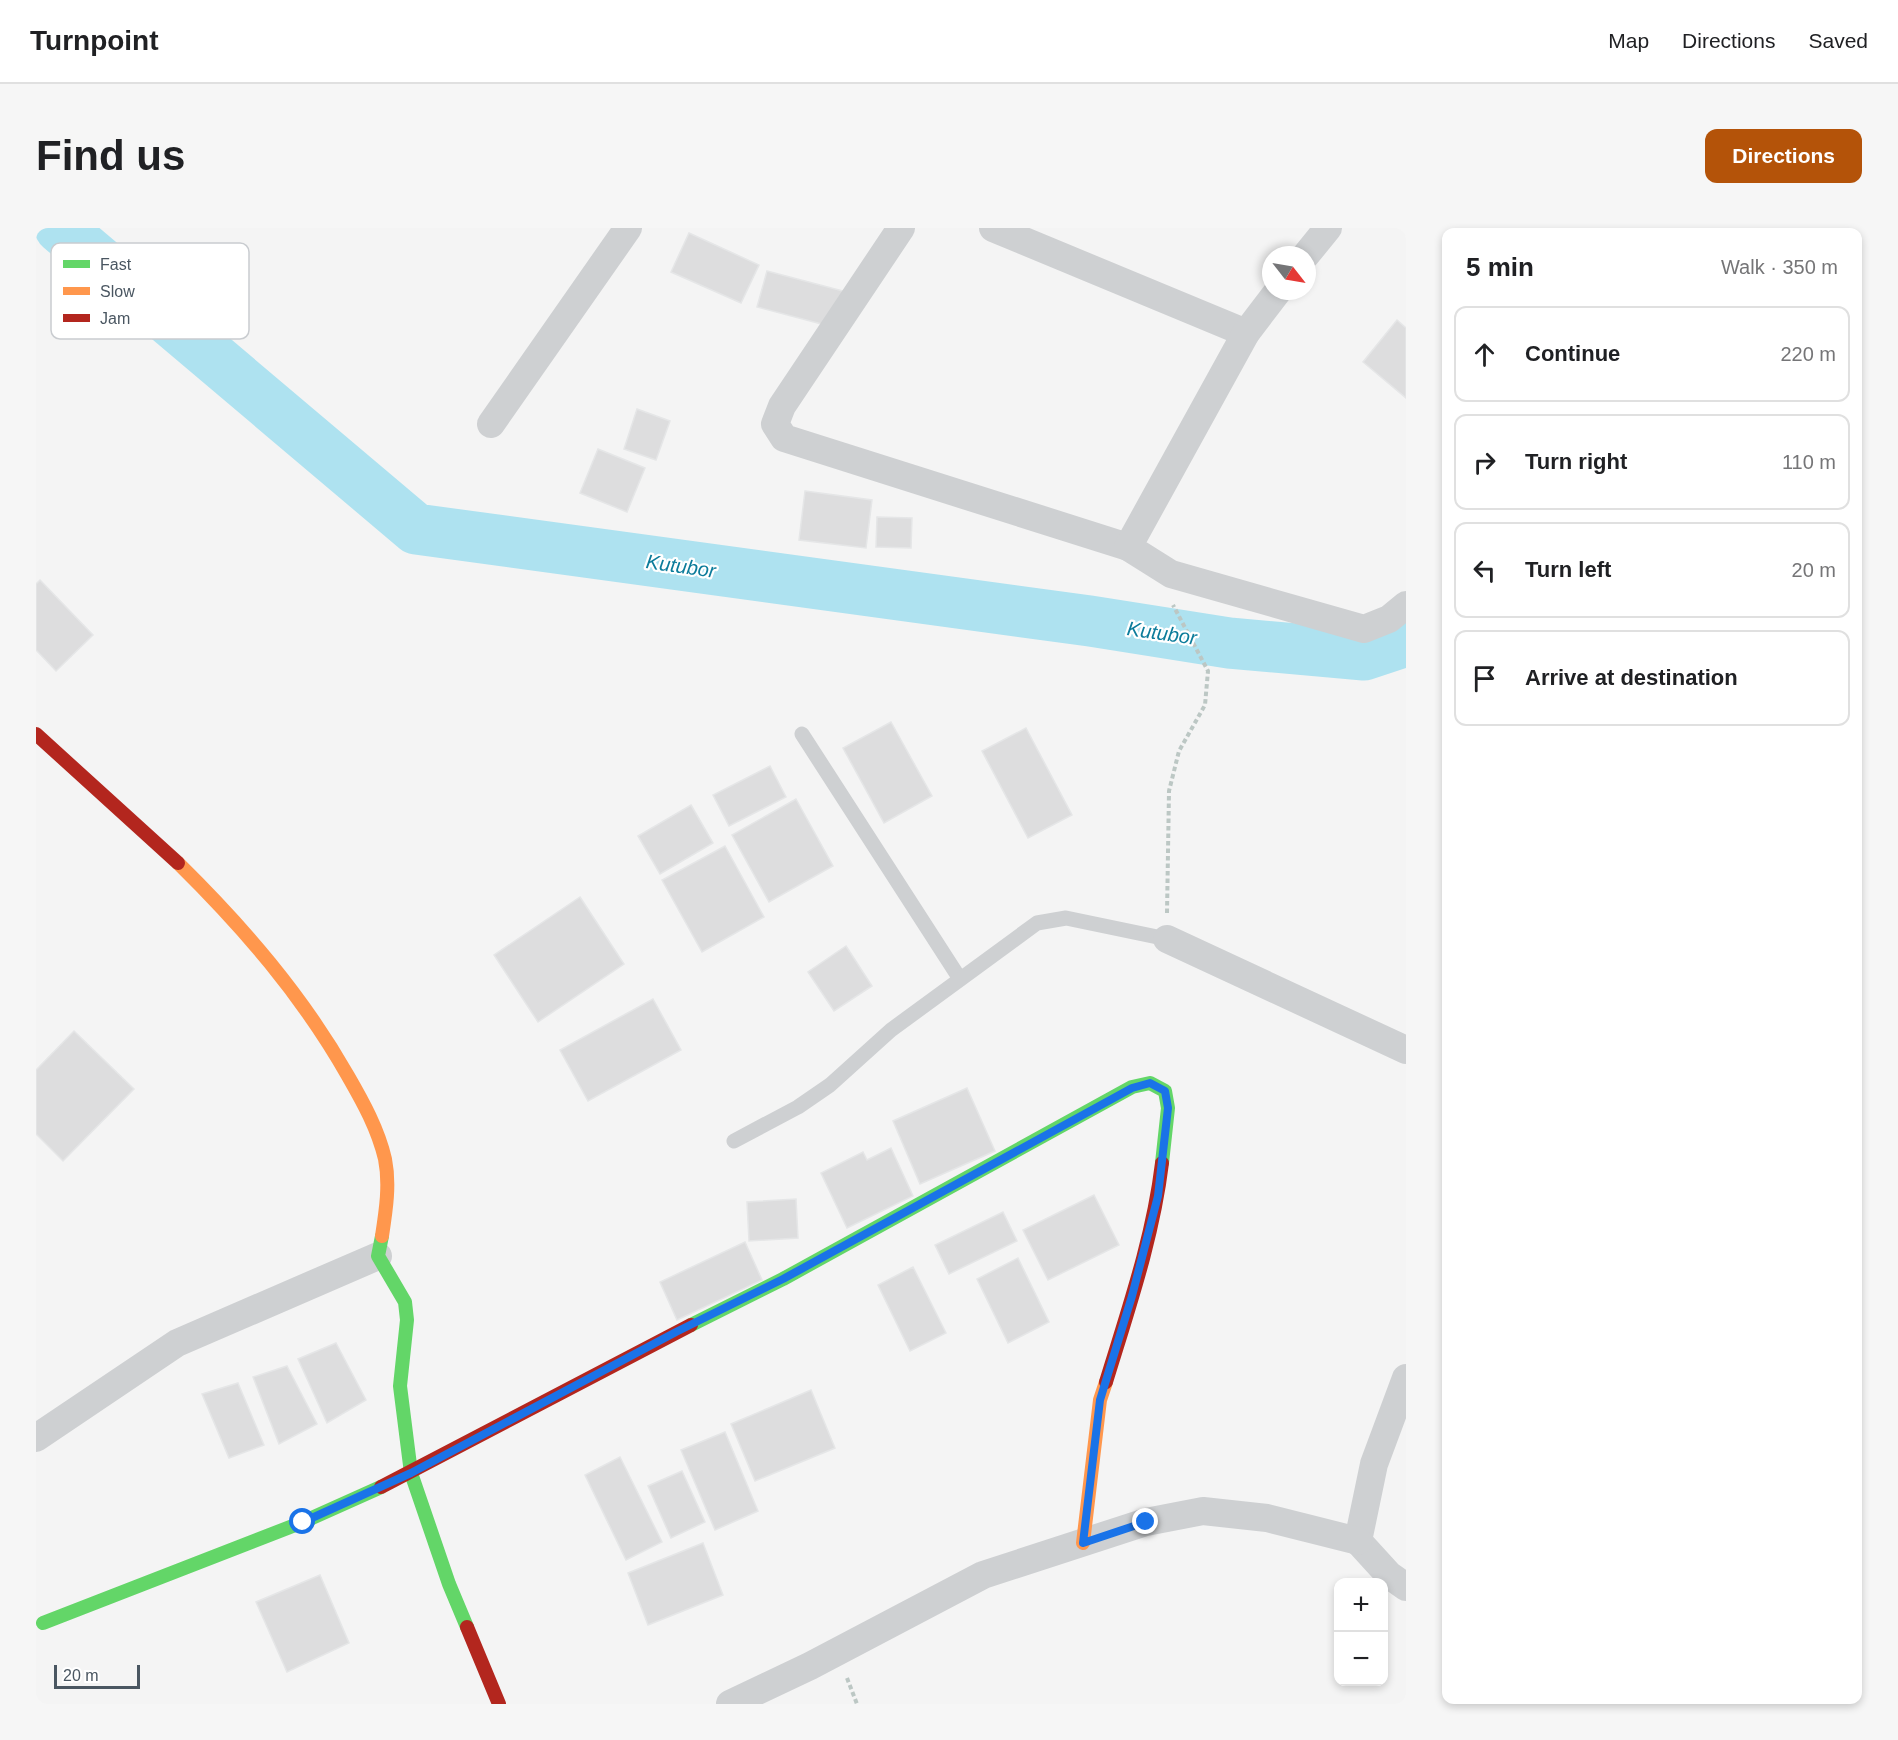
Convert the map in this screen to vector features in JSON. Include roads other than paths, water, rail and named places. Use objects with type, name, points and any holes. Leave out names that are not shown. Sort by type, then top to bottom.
[{"type":"street","points":[[491,424],[628,228]]},
{"type":"street","points":[[901,228],[782,406],[775,424],[784,438],[1128,547],[1171,574],[1364,629],[1389,619],[1406,605]]},
{"type":"street","points":[[993,228],[1246,333]]},
{"type":"street","points":[[1313,246],[1328,228]]},
{"type":"street","points":[[1128,547],[1246,333],[1271,300]]},
{"type":"street","points":[[36,734],[190,875],[297,994],[335,1051],[375,1128],[387,1170],[386,1215],[378,1256],[405,1302],[407,1320],[400,1386],[411,1473],[449,1584],[499,1704]]},
{"type":"street","points":[[1167,939],[1406,1050]]},
{"type":"street","points":[[43,1623],[303,1522],[411,1473],[676,1332],[783,1279],[1132,1088],[1150,1083],[1165,1091],[1168,1108],[1158,1196],[1132,1296],[1100,1400],[1083,1543]]},
{"type":"street","points":[[36,1438],[177,1343],[378,1256]]},
{"type":"street","points":[[1358,1541],[1374,1464],[1406,1378]]},
{"type":"street","points":[[730,1704],[810,1666],[984,1575],[1146,1522],[1203,1511],[1267,1518],[1358,1541],[1389,1575],[1406,1587]]},
{"type":"lane","points":[[802,734],[960,979]]},
{"type":"lane","points":[[734,1141],[798,1107],[830,1085],[891,1030],[1037,923],[1066,918],[1167,939]]},
{"type":"waterway","name":"Kutubor","points":[[60,228],[78,243]]},
{"type":"waterway","name":"Kutubor","points":[[191,339],[416,529],[1090,621],[1229,643],[1364,655],[1406,641]]}]
